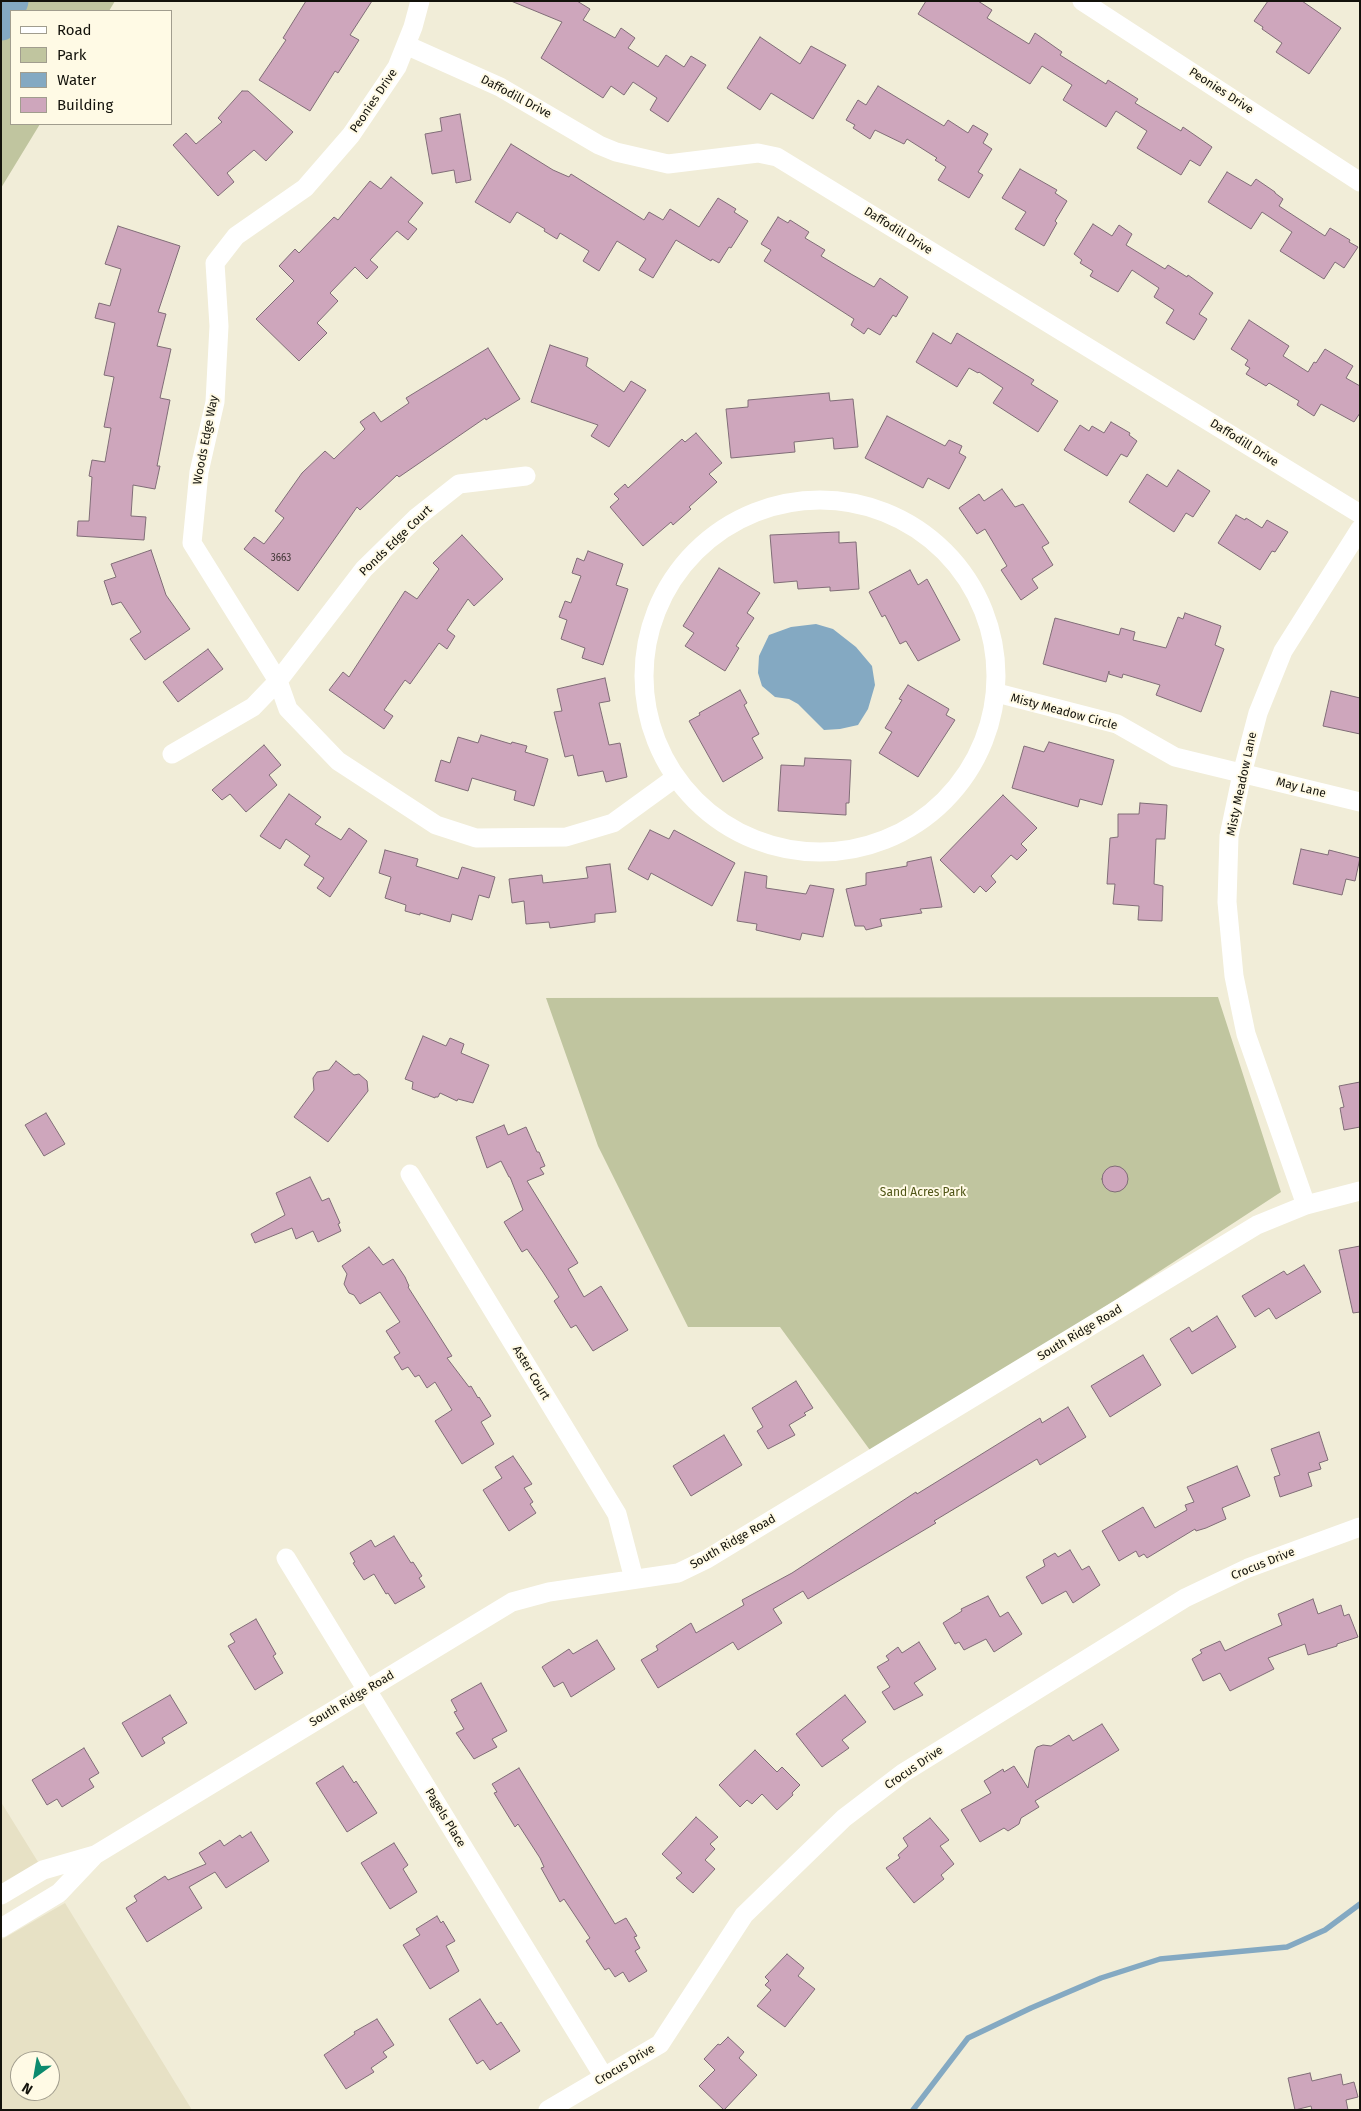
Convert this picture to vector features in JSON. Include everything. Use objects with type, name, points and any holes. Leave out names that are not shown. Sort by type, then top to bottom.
[{"type":"street","name":"Peonies Drive","points":[[305,188],[351,135],[397,67],[420,1]]},
{"type":"street","name":"Peonies Drive","points":[[1082,1],[1360,182]]},
{"type":"street","name":"Daffodill Drive","points":[[406,45],[500,87],[599,145],[616,152],[668,164],[758,153],[777,157],[1360,514]]},
{"type":"street","name":"Woods Edge Way","points":[[305,188],[236,236],[215,263],[219,326],[215,402],[199,472],[192,543],[278,681],[288,710],[338,761],[436,825],[476,838],[566,838],[613,823],[675,778]]},
{"type":"street","name":"Ponds Edge Court","points":[[172,754],[253,706],[278,681],[364,568],[416,518],[459,484],[526,476]]},
{"type":"street","name":"Misty Meadow Circle","points":[[847,501],[912,524],[963,571],[990,625],[997,693],[984,744],[954,793],[907,832],[842,852],[778,848],[714,819],[675,778],[655,741],[643,692],[650,623],[676,572],[719,530],[777,504],[847,501]]},
{"type":"street","name":"Misty Meadow Lane","points":[[1306,1205],[1246,1034],[1234,976],[1227,902],[1229,836],[1242,774],[1258,713],[1284,651],[1360,529]]},
{"type":"street","name":"Misty Meadow Circle","points":[[997,693],[1117,724],[1175,757],[1242,774]]},
{"type":"street","name":"May Lane","points":[[1242,774],[1360,802]]},
{"type":"street","name":"Aster Court","points":[[410,1174],[617,1514],[634,1579]]},
{"type":"street","name":"South Ridge Road","points":[[1,1895],[43,1870],[95,1855],[512,1602],[549,1592],[678,1573],[707,1559],[1257,1225],[1306,1205],[1360,1191]]},
{"type":"street","name":"Crocus Drive","points":[[548,2110],[660,2044],[744,1915],[844,1818],[903,1773],[1185,1598],[1248,1568],[1360,1527]]},
{"type":"street","name":"Pagels Place","points":[[286,1558],[604,2077]]},
{"type":"street","name":"South Ridge Road","points":[[1,1928],[59,1893],[95,1855]]},
{"type":"shaded area","points":[[1,1802],[43,1870],[1,1895]]},
{"type":"shaded area","points":[[65,1903],[192,2110],[1,2110],[1,1940]]},
{"type":"green space","points":[[1,1],[115,1],[110,10],[10,10],[10,125],[39,125],[1,188]]},
{"type":"green space","name":"Sand Acres Park","points":[[1218,997],[1281,1192],[875,1457],[780,1327],[688,1327],[598,1146],[546,998]]},
{"type":"water","points":[[816,624],[833,629],[856,647],[872,666],[875,685],[868,709],[858,725],[824,730],[798,704],[789,699],[775,697],[762,686],[758,673],[759,656],[769,635],[791,627]]},
{"type":"building","points":[[306,1],[372,1],[350,35],[359,40],[338,73],[335,71],[310,111],[259,80],[286,40],[283,38]]},
{"type":"building","points":[[511,1],[577,1],[590,9],[583,20],[615,38],[621,28],[635,38],[628,48],[658,67],[666,55],[684,67],[691,56],[706,65],[668,122],[650,110],[657,98],[633,82],[624,95],[611,86],[603,98],[541,58],[562,22]]},
{"type":"building","points":[[926,1],[978,1],[992,10],[987,18],[1029,44],[1035,33],[1062,52],[1060,55],[1106,84],[1108,80],[1138,99],[1135,103],[1181,131],[1183,127],[1212,147],[1200,166],[1190,160],[1181,175],[1137,148],[1147,131],[1116,111],[1106,127],[1063,100],[1072,85],[1042,66],[1030,84],[918,14]]},
{"type":"building","points":[[1268,1],[1302,1],[1341,28],[1309,74],[1276,52],[1282,43],[1254,21]]},
{"type":"building","points":[[760,37],[800,64],[811,46],[846,65],[813,119],[771,93],[760,110],[727,88]]},
{"type":"building","points":[[878,86],[944,126],[948,120],[968,133],[973,125],[988,134],[983,143],[992,149],[978,172],[983,175],[969,198],[938,180],[946,167],[935,160],[937,158],[907,139],[904,144],[875,130],[870,139],[853,128],[855,125],[846,120],[858,100],[866,105]]},
{"type":"building","points":[[242,91],[248,91],[293,132],[266,161],[254,150],[227,173],[234,182],[218,196],[173,145],[186,133],[196,144],[222,122],[218,118]]},
{"type":"building","points":[[460,114],[471,180],[456,183],[454,170],[432,174],[425,134],[442,131],[440,118]]},
{"type":"building","points":[[511,144],[553,170],[569,177],[571,174],[644,220],[649,212],[663,220],[670,209],[699,227],[718,198],[736,209],[734,212],[748,221],[719,263],[712,259],[711,261],[676,240],[653,278],[639,270],[646,259],[617,241],[599,271],[583,261],[589,251],[560,233],[557,239],[544,231],[545,229],[517,212],[510,223],[475,202]]},
{"type":"building","points":[[1020,169],[1057,190],[1055,193],[1067,201],[1055,221],[1057,223],[1044,246],[1015,229],[1026,212],[1002,198]]},
{"type":"building","points":[[1227,172],[1251,186],[1256,179],[1283,199],[1279,206],[1325,236],[1330,228],[1350,240],[1349,242],[1358,247],[1344,268],[1335,262],[1324,279],[1280,251],[1292,232],[1262,212],[1251,229],[1208,202]]},
{"type":"building","points":[[391,177],[423,203],[408,222],[417,229],[408,240],[397,231],[370,260],[378,267],[367,279],[355,267],[330,293],[338,301],[317,323],[327,333],[299,361],[256,319],[294,281],[279,266],[295,249],[299,253],[334,217],[338,220],[370,181],[381,189]]},
{"type":"building","points":[[778,217],[788,223],[790,220],[809,232],[805,238],[825,250],[821,256],[874,287],[880,278],[908,297],[896,317],[893,315],[880,335],[868,328],[864,334],[851,325],[854,319],[764,261],[771,250],[761,244]]},
{"type":"building","points":[[1093,224],[1112,236],[1119,225],[1132,234],[1126,245],[1165,269],[1168,265],[1187,277],[1188,275],[1213,293],[1199,314],[1207,319],[1194,340],[1166,323],[1174,310],[1154,297],[1159,288],[1132,270],[1118,292],[1090,276],[1093,271],[1080,263],[1082,260],[1074,254]]},
{"type":"building","points":[[118,226],[180,246],[158,312],[166,314],[157,346],[171,349],[160,398],[170,400],[157,466],[160,466],[155,489],[133,485],[131,516],[146,517],[144,540],[77,536],[78,521],[89,521],[92,477],[89,476],[92,460],[105,462],[111,428],[104,427],[114,377],[104,375],[115,323],[95,318],[99,303],[110,306],[121,269],[105,264]]},
{"type":"building","points":[[1249,320],[1289,346],[1283,356],[1308,372],[1325,349],[1353,366],[1346,378],[1360,386],[1360,413],[1354,422],[1321,404],[1314,416],[1297,405],[1299,401],[1269,383],[1266,386],[1246,374],[1250,368],[1245,365],[1248,360],[1231,349]]},
{"type":"building","points":[[933,333],[951,344],[957,333],[1034,380],[1031,384],[1058,401],[1038,432],[993,403],[1003,388],[979,372],[969,368],[957,387],[916,362]]},
{"type":"building","points":[[550,345],[588,358],[586,366],[624,392],[631,381],[646,390],[609,447],[591,436],[598,425],[531,402]]},
{"type":"building","points":[[488,348],[520,399],[486,420],[485,418],[399,477],[397,475],[360,510],[357,507],[298,591],[244,549],[254,537],[264,544],[284,518],[275,511],[302,473],[325,451],[334,459],[365,429],[360,422],[374,412],[381,422],[409,403],[406,398]]},
{"type":"building","points":[[829,393],[830,401],[853,399],[858,447],[834,449],[833,438],[794,442],[795,452],[731,458],[726,409],[748,407],[748,400]]},
{"type":"building","points":[[887,416],[945,446],[949,440],[962,446],[959,453],[966,457],[949,489],[928,478],[923,488],[865,458]]},
{"type":"building","points":[[1111,422],[1130,433],[1129,435],[1137,441],[1127,457],[1121,454],[1107,476],[1064,450],[1080,425],[1089,431],[1092,426],[1104,433]]},
{"type":"building","points":[[696,433],[722,463],[709,474],[717,482],[689,507],[691,509],[673,525],[671,522],[643,546],[610,507],[619,499],[614,494],[625,484],[628,488],[682,439],[685,442]]},
{"type":"building","points":[[1178,470],[1210,491],[1193,517],[1186,513],[1174,532],[1129,502],[1147,474],[1167,487]]},
{"type":"building","points":[[1002,489],[1015,507],[1023,504],[1049,543],[1042,547],[1053,565],[1032,579],[1038,588],[1021,600],[1001,570],[1007,566],[985,529],[977,534],[959,508],[979,494],[984,501]]},
{"type":"building","points":[[1236,515],[1245,520],[1246,518],[1262,528],[1267,520],[1288,532],[1275,552],[1272,551],[1260,570],[1218,543]]},
{"type":"building","points":[[839,532],[839,543],[856,542],[859,589],[830,591],[830,587],[798,589],[797,581],[774,583],[770,535]]},
{"type":"building","points":[[462,535],[503,579],[474,606],[468,599],[447,630],[455,636],[447,649],[439,643],[410,684],[405,680],[384,710],[393,716],[384,729],[329,690],[343,672],[349,677],[405,591],[417,599],[439,569],[433,563]]},
{"type":"building","points":[[151,550],[166,595],[190,629],[145,660],[130,639],[141,632],[121,602],[112,605],[104,581],[116,577],[111,564]]},
{"type":"building","points":[[588,551],[623,564],[616,585],[628,589],[603,665],[582,658],[585,648],[561,639],[567,620],[559,617],[565,601],[571,603],[581,576],[572,573],[577,558],[584,561]]},
{"type":"building","points":[[719,568],[760,593],[747,613],[754,618],[736,646],[739,648],[725,671],[685,646],[694,633],[683,626]]},
{"type":"building","points":[[910,570],[918,585],[927,579],[960,640],[918,661],[906,641],[900,644],[885,615],[882,617],[869,592]]},
{"type":"building","points":[[1185,613],[1221,626],[1215,645],[1224,649],[1201,712],[1156,695],[1160,685],[1123,674],[1122,678],[1109,674],[1109,671],[1106,682],[1043,664],[1055,618],[1119,635],[1121,628],[1135,632],[1133,640],[1166,648],[1178,617],[1183,619]]},
{"type":"building","points":[[208,649],[223,669],[178,702],[163,682]]},
{"type":"building","points":[[605,678],[610,701],[599,703],[609,745],[620,743],[627,777],[606,782],[603,771],[578,776],[573,755],[565,757],[554,712],[562,711],[557,689]]},
{"type":"building","points":[[908,685],[949,709],[946,715],[955,720],[918,777],[879,753],[892,732],[885,728],[902,700],[899,699]]},
{"type":"building","points":[[740,690],[747,703],[744,705],[759,734],[752,738],[763,758],[723,782],[689,721],[700,715],[699,713]]},
{"type":"building","points":[[1331,691],[1360,698],[1360,734],[1323,726]]},
{"type":"building","points":[[481,735],[511,744],[512,742],[527,746],[525,752],[548,759],[534,806],[514,800],[516,791],[472,778],[468,791],[435,781],[441,760],[450,763],[458,737],[478,743]]},
{"type":"building","points":[[1049,742],[1114,760],[1102,805],[1080,799],[1078,807],[1012,788],[1024,746],[1044,752]]},
{"type":"building","points":[[264,745],[281,765],[269,775],[277,785],[246,812],[230,794],[222,800],[212,790]]},
{"type":"building","points":[[805,758],[851,760],[849,803],[846,803],[846,815],[778,811],[781,765],[804,766]]},
{"type":"building","points":[[289,794],[321,817],[315,824],[341,840],[349,828],[367,841],[330,897],[317,888],[324,878],[304,865],[310,856],[286,839],[280,849],[260,836]]},
{"type":"building","points":[[1003,795],[1037,828],[1021,844],[1027,850],[1017,860],[1011,855],[991,876],[996,882],[986,892],[980,886],[974,893],[940,860]]},
{"type":"building","points":[[1140,803],[1167,805],[1165,839],[1156,839],[1154,884],[1163,886],[1162,921],[1138,920],[1139,906],[1113,904],[1115,884],[1107,884],[1110,838],[1118,837],[1118,814],[1139,814]]},
{"type":"building","points":[[650,830],[669,839],[674,830],[735,863],[712,906],[651,873],[648,880],[628,869]]},
{"type":"building","points":[[1301,849],[1328,855],[1329,850],[1360,858],[1355,881],[1346,879],[1342,895],[1293,884]]},
{"type":"building","points":[[385,850],[418,859],[416,866],[458,879],[462,867],[495,877],[489,898],[479,895],[472,920],[452,914],[450,922],[420,913],[420,915],[405,911],[406,905],[385,898],[391,877],[379,873]]},
{"type":"building","points":[[931,857],[942,907],[920,909],[922,913],[880,919],[882,926],[866,930],[864,926],[855,926],[846,889],[866,885],[866,873],[907,866],[907,862]]},
{"type":"building","points":[[610,864],[616,912],[595,914],[595,922],[550,928],[549,922],[526,924],[524,901],[512,903],[509,879],[542,875],[543,883],[588,878],[586,867]]},
{"type":"building","points":[[745,872],[767,876],[766,888],[806,894],[810,885],[834,889],[823,937],[802,933],[800,940],[756,930],[757,924],[737,921]]},
{"type":"building","points":[[423,1036],[446,1046],[450,1038],[464,1044],[461,1053],[489,1065],[473,1103],[458,1099],[457,1101],[440,1093],[435,1098],[412,1089],[413,1082],[405,1079]]},
{"type":"building","points":[[336,1061],[354,1075],[359,1074],[367,1081],[368,1091],[328,1142],[294,1117],[314,1090],[313,1078],[317,1072],[329,1070]]},
{"type":"building","points":[[1360,1082],[1360,1127],[1344,1130],[1340,1108],[1344,1107],[1339,1086]]},
{"type":"building","points":[[46,1113],[65,1144],[44,1156],[25,1125]]},
{"type":"building","points":[[504,1125],[508,1135],[526,1127],[537,1152],[539,1152],[545,1166],[540,1168],[544,1174],[527,1181],[578,1263],[568,1269],[584,1297],[601,1286],[628,1330],[593,1351],[576,1325],[571,1328],[554,1301],[559,1297],[527,1249],[522,1252],[504,1222],[523,1210],[510,1177],[501,1161],[487,1168],[476,1137]]},
{"type":"building","points":[[1115,1166],[1124,1170],[1128,1179],[1124,1188],[1115,1192],[1106,1188],[1102,1179],[1106,1170]]},
{"type":"building","points":[[310,1177],[322,1201],[329,1198],[340,1223],[338,1224],[341,1231],[318,1242],[313,1231],[296,1239],[292,1228],[255,1243],[251,1234],[285,1215],[276,1193]]},
{"type":"building","points":[[1360,1246],[1360,1312],[1353,1313],[1339,1250]]},
{"type":"building","points":[[369,1247],[383,1265],[393,1259],[405,1277],[408,1287],[452,1356],[447,1358],[469,1387],[471,1386],[491,1416],[481,1422],[494,1444],[462,1464],[435,1421],[452,1410],[435,1382],[427,1388],[419,1375],[415,1377],[408,1367],[402,1370],[394,1357],[400,1353],[386,1331],[400,1322],[380,1292],[360,1304],[354,1295],[349,1293],[344,1284],[347,1274],[342,1266]]},
{"type":"building","points":[[1304,1265],[1321,1292],[1276,1319],[1269,1308],[1255,1317],[1242,1296],[1284,1271],[1287,1275]]},
{"type":"building","points":[[1217,1316],[1236,1347],[1192,1374],[1170,1339],[1189,1327],[1192,1332]]},
{"type":"building","points":[[1143,1355],[1161,1385],[1110,1417],[1091,1386]]},
{"type":"building","points":[[796,1381],[813,1408],[804,1413],[806,1415],[789,1425],[795,1435],[768,1449],[757,1431],[763,1427],[752,1408]]},
{"type":"building","points":[[1068,1407],[1086,1437],[1040,1465],[1037,1459],[934,1521],[936,1523],[808,1599],[803,1591],[773,1609],[782,1623],[738,1650],[733,1642],[658,1688],[641,1660],[658,1650],[656,1646],[691,1623],[696,1633],[744,1605],[742,1600],[792,1573],[916,1492],[917,1494],[1040,1418],[1042,1423]]},
{"type":"building","points":[[1319,1432],[1328,1460],[1319,1463],[1321,1469],[1308,1473],[1312,1486],[1280,1497],[1274,1477],[1280,1475],[1271,1449]]},
{"type":"building","points":[[724,1435],[742,1465],[691,1496],[673,1466]]},
{"type":"building","points":[[513,1456],[532,1484],[524,1488],[533,1502],[530,1504],[536,1513],[509,1531],[483,1490],[502,1478],[495,1467]]},
{"type":"building","points":[[1237,1466],[1250,1496],[1222,1508],[1226,1519],[1206,1528],[1196,1531],[1195,1529],[1147,1558],[1144,1554],[1139,1557],[1136,1551],[1119,1561],[1102,1531],[1143,1507],[1155,1528],[1187,1510],[1185,1505],[1194,1502],[1187,1487]]},
{"type":"building","points":[[394,1536],[411,1563],[413,1562],[422,1576],[419,1578],[425,1587],[395,1604],[388,1593],[386,1594],[374,1574],[364,1580],[353,1563],[355,1562],[350,1553],[371,1540],[375,1547]]},
{"type":"building","points":[[1070,1550],[1082,1570],[1089,1566],[1100,1585],[1073,1603],[1066,1591],[1042,1604],[1026,1577],[1045,1566],[1043,1560],[1055,1553],[1058,1557]]},
{"type":"building","points":[[988,1596],[1000,1617],[1008,1612],[1022,1634],[994,1652],[986,1639],[964,1650],[959,1642],[955,1644],[943,1623],[962,1611],[961,1609]]},
{"type":"building","points":[[1313,1599],[1318,1614],[1341,1605],[1344,1616],[1349,1614],[1358,1637],[1308,1655],[1305,1644],[1268,1658],[1274,1669],[1230,1691],[1220,1673],[1203,1681],[1192,1659],[1202,1653],[1200,1650],[1220,1641],[1225,1651],[1282,1625],[1278,1614]]},
{"type":"building","points":[[256,1619],[276,1654],[273,1656],[283,1673],[255,1690],[228,1646],[235,1642],[230,1634]]},
{"type":"building","points":[[597,1640],[615,1669],[571,1697],[563,1682],[554,1687],[542,1667],[569,1649],[573,1654]]},
{"type":"building","points":[[919,1642],[936,1669],[914,1683],[923,1695],[894,1710],[882,1692],[890,1687],[877,1667],[889,1660],[886,1656],[898,1647],[902,1653]]},
{"type":"building","points":[[481,1683],[507,1731],[492,1739],[497,1747],[474,1759],[456,1733],[464,1729],[454,1712],[457,1711],[451,1700]]},
{"type":"building","points":[[170,1695],[187,1723],[162,1738],[165,1743],[142,1757],[122,1723]]},
{"type":"building","points":[[845,1695],[866,1722],[842,1740],[849,1748],[822,1767],[796,1734]]},
{"type":"building","points":[[1102,1724],[1119,1750],[1035,1801],[1039,1807],[1021,1818],[1019,1824],[1008,1831],[1004,1828],[980,1842],[961,1810],[991,1793],[984,1781],[1003,1769],[1004,1772],[1014,1766],[1028,1788],[1037,1747],[1043,1745],[1051,1746],[1069,1735],[1073,1741]]},
{"type":"building","points":[[84,1748],[99,1773],[89,1779],[94,1787],[62,1807],[57,1799],[47,1805],[32,1780]]},
{"type":"building","points":[[755,1750],[777,1772],[782,1767],[800,1785],[792,1793],[793,1795],[777,1810],[762,1794],[752,1804],[747,1800],[740,1807],[719,1785]]},
{"type":"building","points":[[343,1766],[354,1783],[356,1781],[377,1813],[347,1832],[316,1783]]},
{"type":"building","points":[[519,1768],[615,1924],[626,1918],[637,1936],[634,1937],[640,1948],[635,1951],[647,1971],[629,1982],[623,1972],[615,1977],[609,1968],[605,1970],[586,1941],[590,1938],[564,1899],[560,1902],[541,1868],[544,1867],[540,1858],[518,1824],[515,1827],[494,1793],[497,1792],[492,1784]]},
{"type":"building","points":[[696,1817],[718,1837],[710,1844],[715,1849],[705,1860],[715,1869],[693,1893],[676,1878],[682,1873],[662,1854]]},
{"type":"building","points":[[930,1818],[949,1840],[940,1846],[954,1864],[941,1875],[944,1879],[914,1903],[886,1868],[900,1858],[898,1855],[908,1846],[903,1838]]},
{"type":"building","points":[[251,1832],[269,1861],[226,1888],[215,1872],[189,1887],[202,1908],[147,1942],[126,1908],[137,1901],[134,1896],[165,1876],[168,1880],[206,1864],[199,1853],[220,1840],[224,1846],[240,1835],[242,1838]]},
{"type":"building","points":[[394,1843],[408,1865],[403,1869],[417,1892],[390,1909],[361,1863]]},
{"type":"building","points":[[437,1916],[441,1923],[443,1921],[455,1941],[446,1946],[459,1971],[430,1989],[403,1945],[420,1935],[416,1929]]},
{"type":"building","points":[[787,1954],[804,1968],[798,1976],[815,1989],[785,2027],[757,2006],[771,1990],[765,1985],[769,1981],[765,1977]]},
{"type":"building","points":[[480,1999],[497,2025],[501,2022],[520,2051],[490,2070],[483,2060],[477,2064],[449,2019]]},
{"type":"building","points":[[377,2019],[394,2045],[383,2052],[387,2057],[371,2068],[374,2072],[346,2089],[324,2055],[355,2034],[354,2032]]},
{"type":"building","points":[[728,2037],[744,2052],[739,2058],[757,2075],[724,2110],[699,2086],[715,2070],[704,2059],[718,2044],[720,2045]]},
{"type":"building","points":[[1310,2073],[1312,2081],[1341,2074],[1343,2085],[1354,2082],[1358,2097],[1346,2100],[1348,2110],[1312,2110],[1311,2106],[1295,2110],[1288,2078]]},
{"type":"waterway","points":[[1,23],[11,1]]},
{"type":"waterway","points":[[913,2110],[968,2038],[1031,2008],[1101,1978],[1160,1959],[1287,1947],[1325,1930],[1360,1904]]}]
